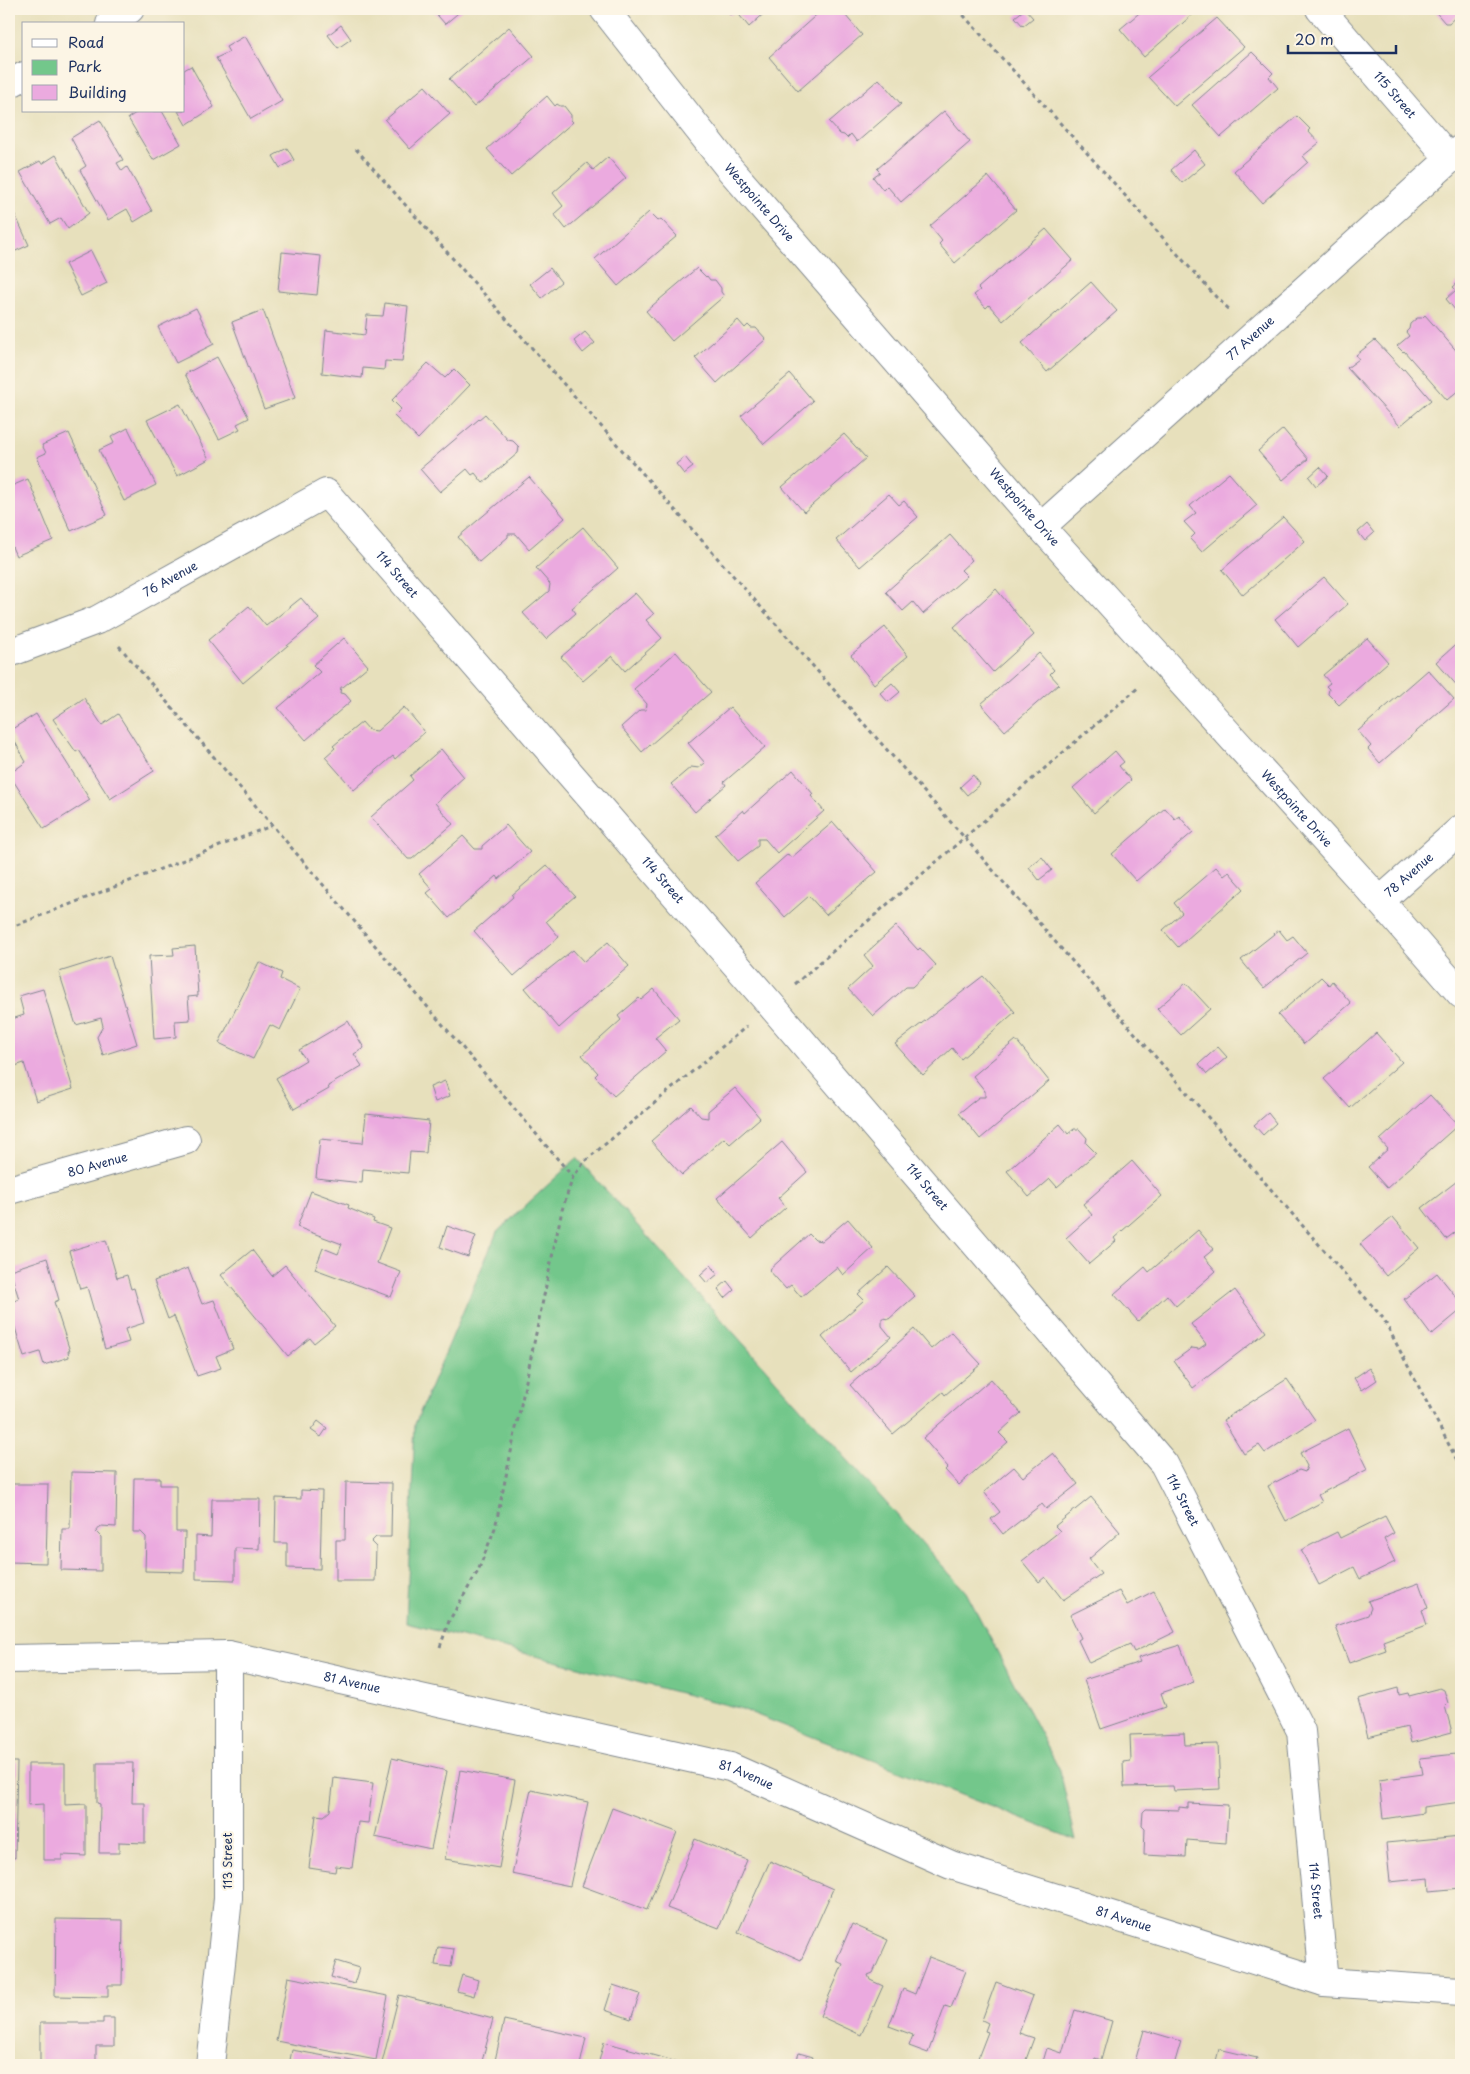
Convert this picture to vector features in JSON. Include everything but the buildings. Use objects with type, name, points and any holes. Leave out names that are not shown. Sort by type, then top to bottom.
[{"type":"street","points":[[113,22],[130,9]]},
{"type":"street","name":"Westpointe Drive","points":[[604,9],[729,168],[1041,527],[1380,901],[1461,994]]},
{"type":"street","name":"115 Street","points":[[1320,9],[1456,154]]},
{"type":"street","points":[[9,84],[22,77]]},
{"type":"street","name":"77 Avenue","points":[[1041,527],[1456,154]]},
{"type":"street","name":"76 Avenue","points":[[9,653],[97,620],[326,493]]},
{"type":"street","name":"114 Street","points":[[326,493],[771,1005],[1164,1464],[1301,1731],[1324,1982]]},
{"type":"street","name":"78 Avenue","points":[[1380,901],[1461,829]]},
{"type":"street","name":"80 Avenue","points":[[9,1190],[186,1140]]},
{"type":"street","name":"81 Avenue","points":[[9,1658],[228,1655],[730,1767],[951,1865],[1324,1982],[1461,1991]]},
{"type":"street","name":"113 Street","points":[[210,2065],[228,1898],[228,1655]]},
{"type":"path","points":[[958,9],[1216,297],[1255,334]]},
{"type":"path","points":[[356,149],[964,837],[1383,1318],[1461,1468]]},
{"type":"path","points":[[114,640],[573,1178]]},
{"type":"path","points":[[440,1647],[449,1622],[478,1571],[495,1528],[562,1210],[573,1178],[585,1161],[771,1005],[1166,665]]},
{"type":"path","points":[[9,928],[271,826]]},
{"type":"green space","points":[[577,1158],[966,1592],[1060,1771],[1076,1840],[739,1708],[406,1623],[415,1424],[497,1232]]}]
